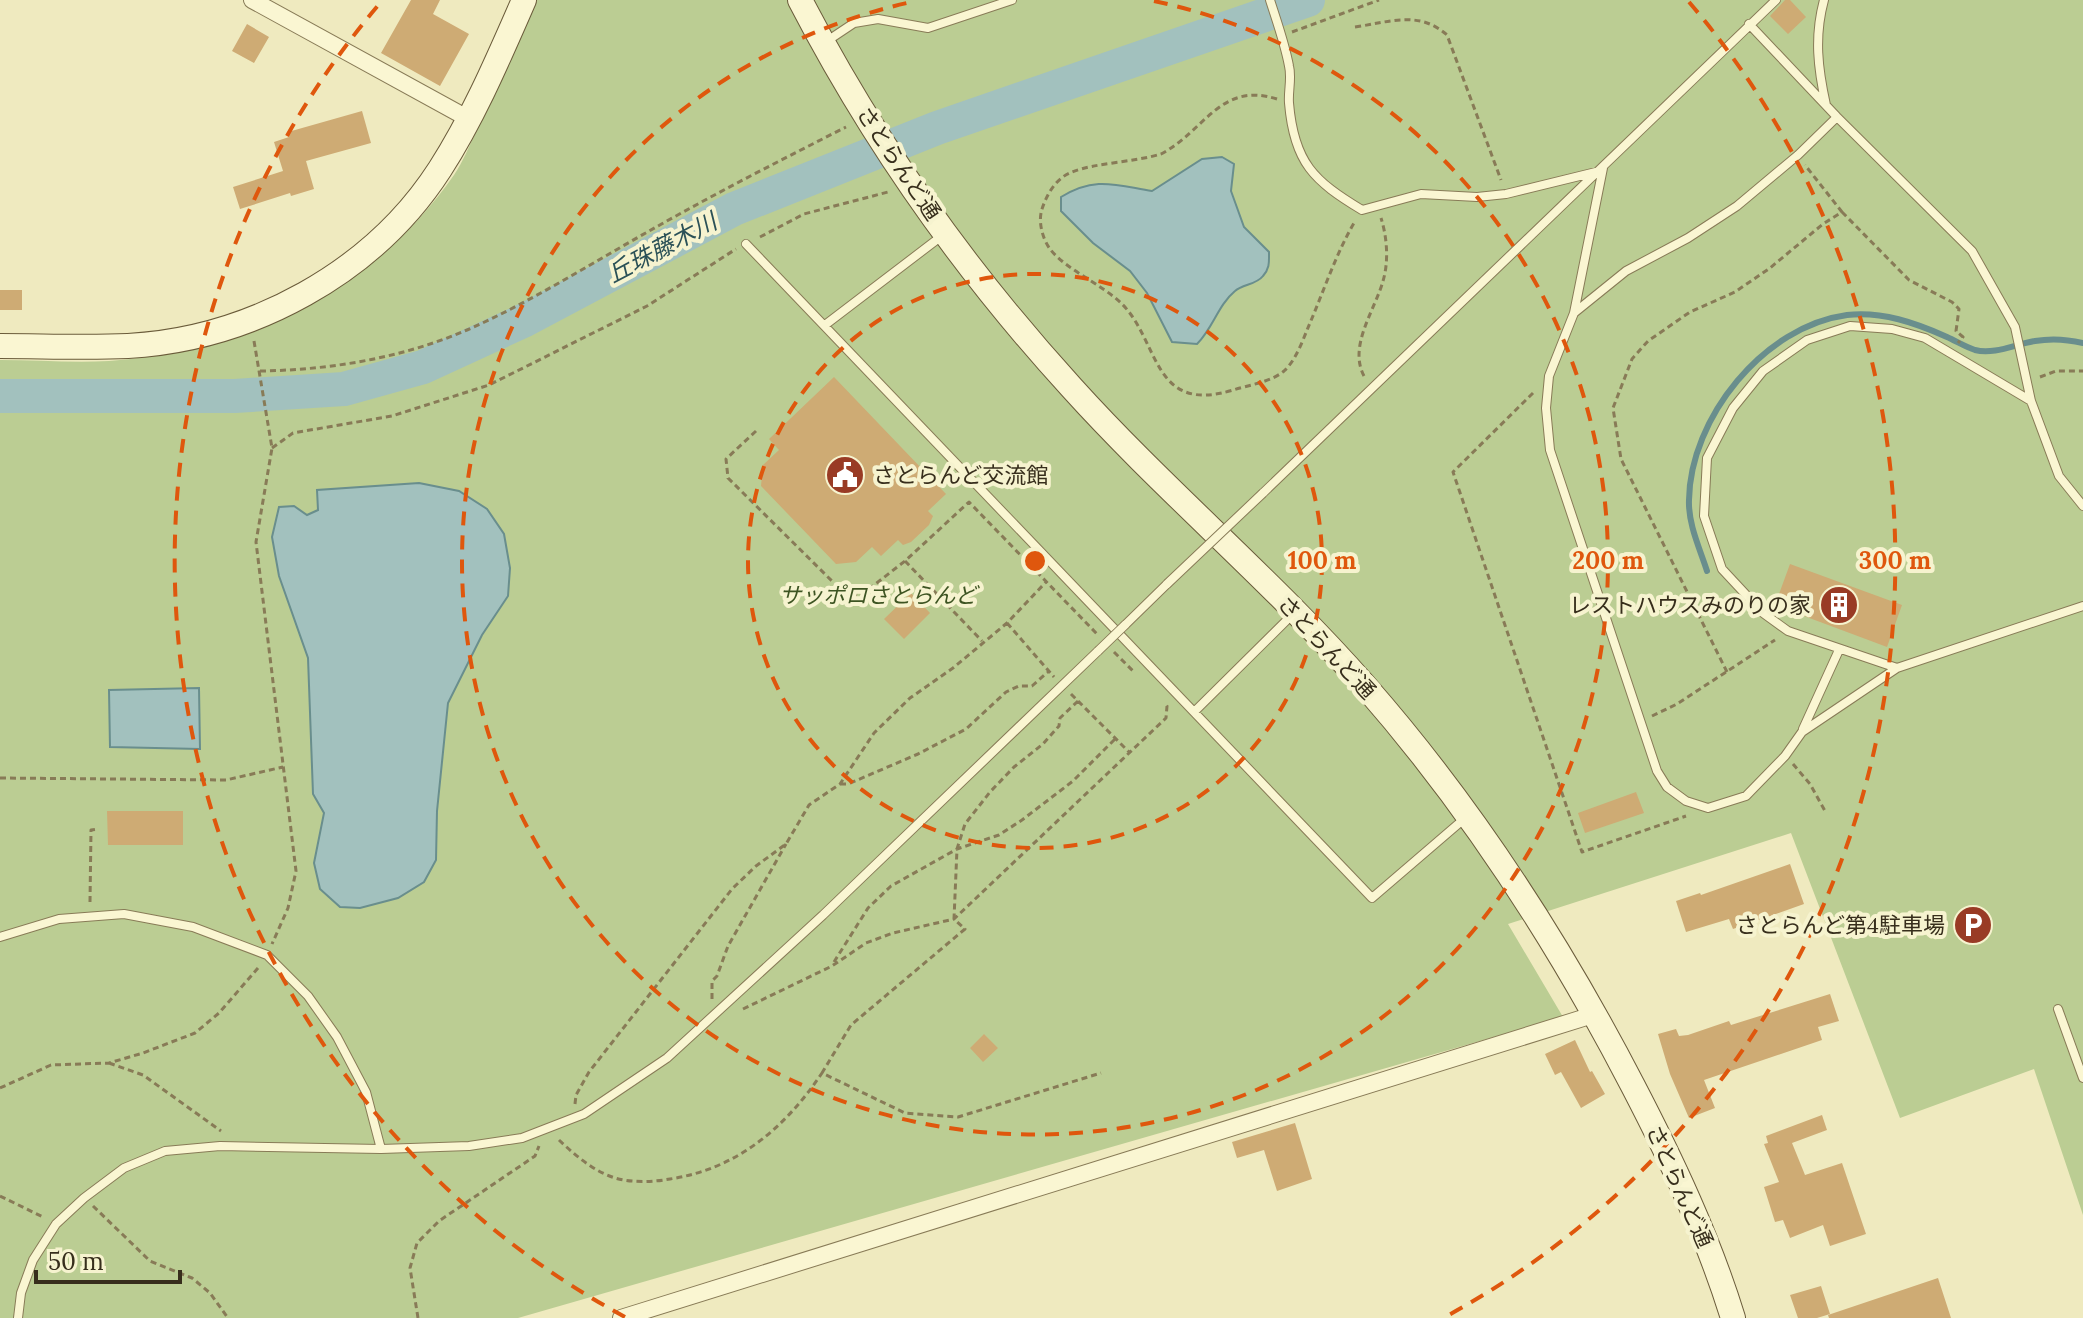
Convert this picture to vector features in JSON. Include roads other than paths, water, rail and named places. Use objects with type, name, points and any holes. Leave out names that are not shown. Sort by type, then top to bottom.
[{"type":"street","points":[[252,0],[469,119]]},
{"type":"street","points":[[0,346],[130,346],[190,335],[250,320],[292,301],[349,266],[395,225],[439,171],[469,119],[524,0]]},
{"type":"street","name":"さとらんど通","points":[[800,0],[823,43],[855,120],[904,172],[984,283],[1071,388],[1296,611],[1365,686],[1429,762],[1468,816],[1525,898],[1596,1014],[1681,1180],[1722,1281],[1733,1318]]},
{"type":"street","points":[[621,1318],[1596,1014]]},
{"type":"lane","points":[[823,43],[854,23],[878,19],[928,28],[1012,0]]},
{"type":"lane","points":[[1270,0],[1290,69],[1289,103],[1298,152],[1313,176],[1362,210],[1421,194],[1477,197],[1506,194],[1602,170]]},
{"type":"lane","points":[[18,1318],[21,1293],[33,1260],[56,1224],[124,1168],[165,1151],[242,1146],[381,1149],[469,1146],[522,1138],[574,1118],[667,1058],[823,915],[1776,0]]},
{"type":"lane","points":[[1824,0],[1818,24],[1817,65],[1826,106]]},
{"type":"lane","points":[[1749,24],[1826,106],[1972,251],[2017,332],[2031,401],[2059,476],[2083,506]]},
{"type":"lane","points":[[1574,313],[1626,271],[1688,238],[1737,206],[1798,155],[1837,117]]},
{"type":"lane","points":[[1602,170],[1574,313],[1549,376],[1546,408],[1550,450],[1657,771],[1667,787],[1686,801],[1708,808],[1746,796],[1785,756],[1802,732],[1839,650]]},
{"type":"lane","points":[[825,325],[947,232]]},
{"type":"lane","points":[[746,244],[1372,898],[1468,816]]},
{"type":"lane","points":[[1897,668],[1788,631],[1763,613],[1722,569],[1704,516],[1707,458],[1733,408],[1763,371],[1807,340],[1850,326],[1892,329],[1925,338],[2031,401]]},
{"type":"lane","points":[[1802,732],[1897,668],[2083,606]]},
{"type":"lane","points":[[1194,712],[1296,611]]},
{"type":"lane","points":[[0,937],[59,919],[124,914],[193,927],[267,955],[308,996],[337,1037],[366,1092],[381,1149]]},
{"type":"lane","points":[[2058,1009],[2083,1078]]},
{"type":"water","points":[[1222,157],[1234,164],[1231,191],[1244,227],[1269,252],[1268,268],[1260,279],[1229,297],[1197,344],[1172,342],[1147,293],[1130,271],[1093,243],[1061,211],[1061,197],[1095,184],[1152,191],[1202,159]]},
{"type":"water","points":[[419,483],[459,491],[487,509],[504,534],[510,568],[508,596],[482,635],[448,703],[437,811],[436,860],[424,882],[398,898],[360,908],[340,907],[320,889],[314,863],[324,813],[313,794],[308,658],[279,576],[272,537],[279,507],[294,506],[307,515],[318,510],[317,490]]},
{"type":"water","points":[[199,688],[200,749],[110,747],[109,690]]},
{"type":"waterway","name":"丘珠藤木川","points":[[0,396],[235,396],[344,389],[423,367],[525,320],[734,209],[937,128],[1308,0]]},
{"type":"waterway","points":[[1707,571],[1689,509],[1693,469],[1702,438],[1737,381],[1787,337],[1816,323],[1860,314],[1911,323],[1982,351],[2047,339],[2083,343]]},
{"type":"place","name":"さとらんど交流館","points":[[845,475]]},
{"type":"place","name":"レストハウスみのりの家","points":[[1839,605]]},
{"type":"place","name":"さとらんど第4駐車場","points":[[1973,925]]},
{"type":"park label","name":"サッポロさとらんど","points":[[878,595]]}]
